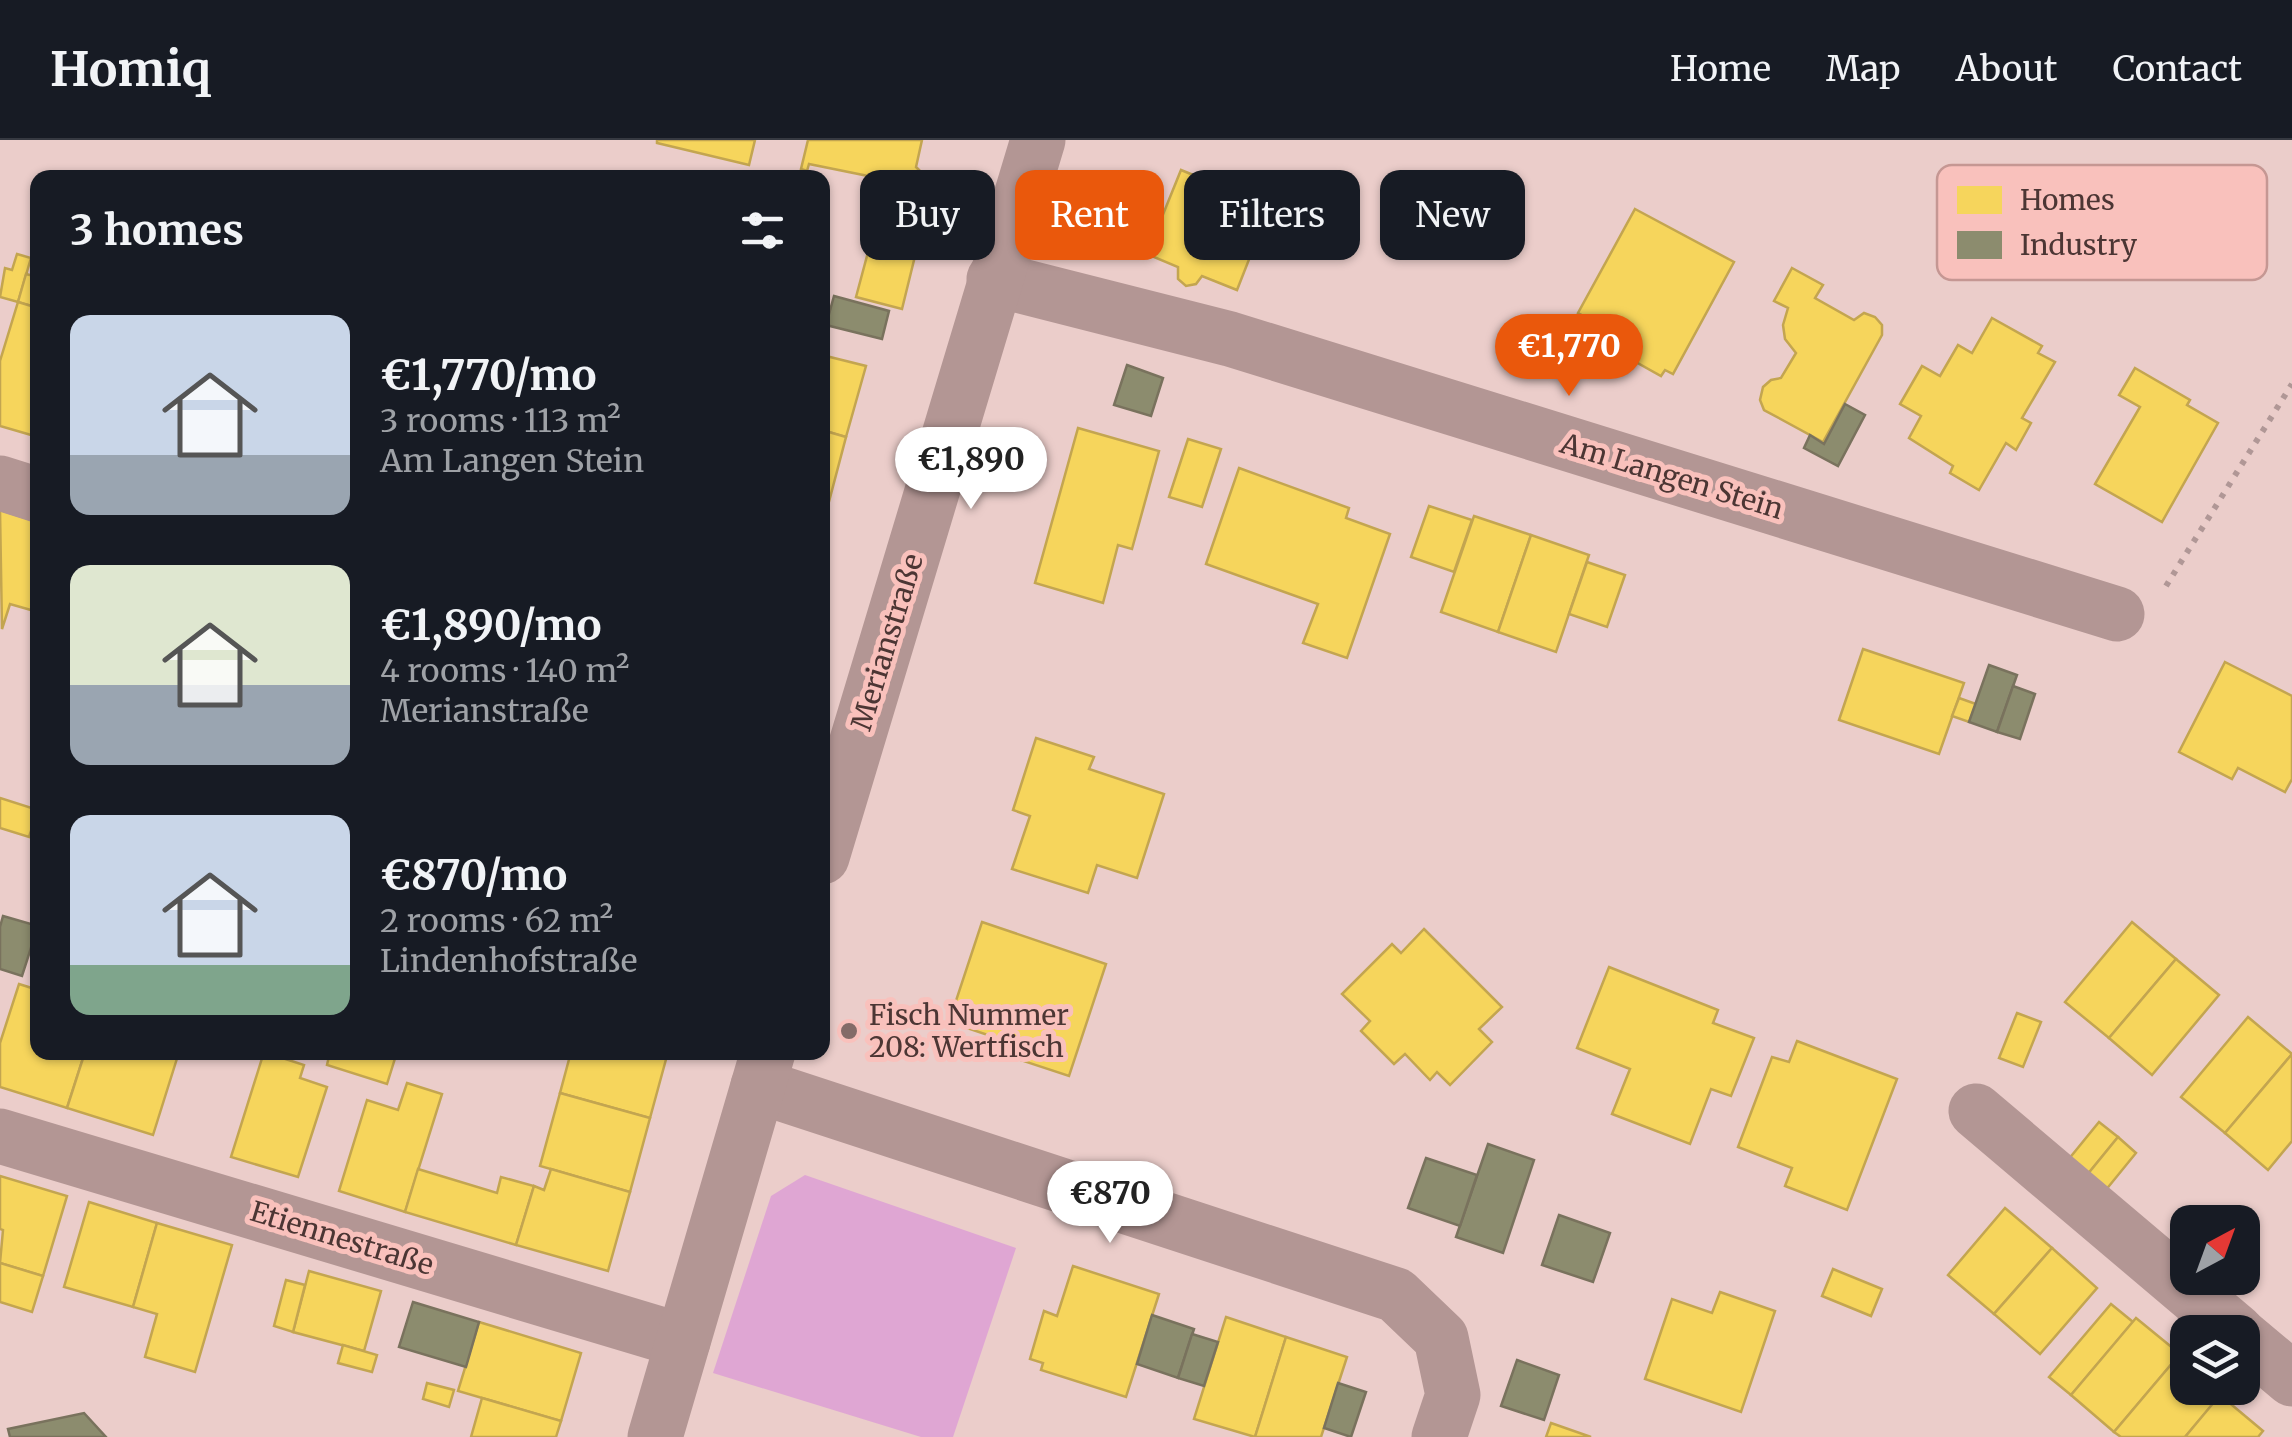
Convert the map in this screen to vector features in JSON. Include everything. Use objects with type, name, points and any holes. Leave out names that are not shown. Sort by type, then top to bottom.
[{"type":"street","name":"Merianstraße","points":[[830,798],[835,761],[911,565],[1038,140]]},
{"type":"street","name":"Am Langen Stein","points":[[994,279],[1230,339],[2117,614]]},
{"type":"street","points":[[0,483],[30,492]]},
{"type":"street","points":[[654,1437],[763,1069],[1396,1295],[1440,1338],[1453,1395],[1439,1437]]},
{"type":"street","points":[[1976,1111],[2216,1315]]},
{"type":"street","name":"Etiennestraße","points":[[0,1136],[683,1341]]},
{"type":"street","points":[[2260,1352],[2292,1379]]},
{"type":"path","points":[[2117,614],[2162,593],[2292,384]]},
{"type":"shaded area","points":[[805,1175],[1016,1248],[953,1437],[921,1437],[713,1373],[771,1196]]},
{"type":"building: Homes","points":[[657,140],[755,140],[749,165]]},
{"type":"building: Homes","points":[[808,140],[922,140],[916,167],[919,170],[860,170],[860,174],[809,164],[801,169]]},
{"type":"building: Homes","points":[[1181,170],[1184,171],[1184,260],[1249,260],[1237,290],[1202,276],[1196,284],[1186,286],[1178,279],[1178,267],[1161,260],[1164,212]]},
{"type":"building: Homes","points":[[1635,209],[1734,262],[1673,374],[1665,370],[1661,376],[1618,352],[1625,338],[1578,313]]},
{"type":"building: Homes","points":[[17,254],[30,258],[18,302],[0,297],[5,268],[12,270]]},
{"type":"building: Homes","points":[[866,260],[914,260],[902,309],[856,297]]},
{"type":"building: Homes","points":[[1792,268],[1823,285],[1815,298],[1854,320],[1864,313],[1882,325],[1882,335],[1823,442],[1764,410],[1760,400],[1763,387],[1781,378],[1796,353],[1785,339],[1783,325],[1788,308],[1774,301]]},
{"type":"building: Homes","points":[[26,274],[30,275],[30,306],[18,302]]},
{"type":"building: Homes","points":[[18,302],[30,306],[30,435],[0,426],[0,361]]},
{"type":"building: Homes","points":[[1992,318],[2042,346],[2038,353],[2055,362],[2022,418],[2031,423],[2016,450],[2006,443],[1979,490],[1950,473],[1953,466],[1909,438],[1921,416],[1900,404],[1922,366],[1940,376],[1958,345],[1972,353]]},
{"type":"building: Homes","points":[[830,357],[866,366],[846,437],[830,432]]},
{"type":"building: Homes","points":[[2135,368],[2190,400],[2187,405],[2218,423],[2162,522],[2095,484],[2140,407],[2119,395]]},
{"type":"building: Homes","points":[[1078,428],[1159,451],[1132,549],[1118,545],[1103,603],[1035,583]]},
{"type":"building: Homes","points":[[830,432],[846,437],[830,498]]},
{"type":"building: Homes","points":[[1188,439],[1221,449],[1202,507],[1169,497]]},
{"type":"building: Homes","points":[[1239,468],[1349,508],[1346,518],[1390,534],[1347,658],[1303,643],[1318,604],[1206,564]]},
{"type":"building: Homes","points":[[1429,506],[1472,520],[1454,572],[1411,557]]},
{"type":"building: Homes","points":[[0,510],[30,519],[30,610],[10,604],[2,629]]},
{"type":"building: Homes","points":[[1474,516],[1531,535],[1498,632],[1441,612]]},
{"type":"building: Homes","points":[[1531,535],[1589,555],[1556,652],[1498,632]]},
{"type":"building: Homes","points":[[1587,562],[1625,575],[1607,627],[1569,614]]},
{"type":"building: Homes","points":[[1863,649],[1964,683],[1939,754],[1839,720]]},
{"type":"building: Homes","points":[[2225,662],[2292,696],[2292,779],[2285,792],[2238,768],[2232,779],[2179,752]]},
{"type":"building: Homes","points":[[1959,698],[1976,704],[1969,722],[1952,716]]},
{"type":"building: Homes","points":[[1036,738],[1094,757],[1089,769],[1164,794],[1137,878],[1097,865],[1088,893],[1012,869],[1030,816],[1013,810]]},
{"type":"building: Homes","points":[[0,798],[30,807],[29,837],[0,828]]},
{"type":"building: Homes","points":[[982,922],[1106,964],[1069,1076],[987,1049],[991,1036],[949,1022]]},
{"type":"building: Homes","points":[[2132,922],[2176,959],[2109,1038],[2065,1002]]},
{"type":"building: Homes","points":[[1424,929],[1502,1007],[1479,1029],[1492,1042],[1450,1085],[1437,1072],[1430,1080],[1405,1054],[1394,1064],[1361,1031],[1370,1021],[1342,994],[1392,944],[1401,953]]},
{"type":"building: Homes","points":[[2176,959],[2219,995],[2152,1075],[2109,1038]]},
{"type":"building: Homes","points":[[1609,967],[1718,1010],[1713,1023],[1754,1038],[1731,1096],[1711,1089],[1690,1144],[1612,1114],[1630,1069],[1577,1048]]},
{"type":"building: Homes","points":[[19,984],[30,987],[30,1060],[82,1060],[67,1108],[0,1087],[0,1043]]},
{"type":"building: Homes","points":[[2017,1013],[2041,1022],[2023,1067],[1999,1058]]},
{"type":"building: Homes","points":[[2248,1017],[2292,1054],[2225,1133],[2181,1097]]},
{"type":"building: Homes","points":[[1797,1041],[1897,1079],[1847,1210],[1785,1186],[1792,1168],[1738,1147],[1772,1057],[1789,1062]]},
{"type":"building: Homes","points":[[2292,1054],[2292,1141],[2268,1170],[2225,1133]]},
{"type":"building: Homes","points":[[82,1060],[176,1060],[153,1135],[67,1108]]},
{"type":"building: Homes","points":[[261,1060],[289,1060],[304,1065],[300,1078],[327,1087],[298,1177],[231,1157]]},
{"type":"building: Homes","points":[[328,1060],[394,1060],[387,1084],[327,1065]]},
{"type":"building: Homes","points":[[569,1060],[666,1060],[650,1118],[560,1093]]},
{"type":"building: Homes","points":[[407,1083],[442,1094],[405,1212],[339,1191],[367,1100],[398,1110]]},
{"type":"building: Homes","points":[[560,1093],[650,1118],[630,1192],[540,1166]]},
{"type":"building: Homes","points":[[2099,1122],[2118,1137],[2087,1175],[2068,1160]]},
{"type":"building: Homes","points":[[2118,1137],[2136,1153],[2105,1191],[2087,1175]]},
{"type":"building: Homes","points":[[418,1169],[497,1193],[501,1177],[534,1186],[516,1245],[405,1212]]},
{"type":"building: Homes","points":[[551,1169],[630,1192],[608,1271],[516,1245],[534,1186],[544,1190]]},
{"type":"building: Homes","points":[[0,1176],[67,1196],[43,1276],[0,1263]]},
{"type":"building: Homes","points":[[89,1202],[157,1223],[133,1307],[64,1287]]},
{"type":"building: Homes","points":[[2005,1208],[2052,1248],[1994,1314],[1948,1275]]},
{"type":"building: Homes","points":[[157,1223],[232,1245],[195,1372],[145,1357],[157,1314],[133,1307]]},
{"type":"building: Homes","points":[[2052,1248],[2097,1288],[2040,1354],[1994,1314]]},
{"type":"building: Homes","points":[[0,1263],[43,1276],[32,1312],[0,1302]]},
{"type":"building: Homes","points":[[1073,1266],[1159,1294],[1126,1397],[1041,1370],[1043,1363],[1030,1359],[1044,1311],[1057,1316]]},
{"type":"building: Homes","points":[[1833,1269],[1882,1289],[1871,1316],[1822,1296]]},
{"type":"building: Homes","points":[[309,1271],[381,1291],[364,1351],[293,1332]]},
{"type":"building: Homes","points":[[286,1280],[305,1285],[293,1332],[274,1326]]},
{"type":"building: Homes","points":[[1720,1292],[1775,1311],[1741,1412],[1645,1379],[1672,1299],[1712,1313]]},
{"type":"building: Homes","points":[[2111,1304],[2133,1322],[2071,1395],[2049,1377]]},
{"type":"building: Homes","points":[[1226,1317],[1286,1337],[1255,1437],[1194,1419]]},
{"type":"building: Homes","points":[[2136,1318],[2170,1346],[2170,1366],[2114,1432],[2071,1395]]},
{"type":"building: Homes","points":[[479,1322],[581,1353],[561,1421],[458,1391]]},
{"type":"building: Homes","points":[[1286,1337],[1347,1357],[1321,1437],[1255,1437]]},
{"type":"building: Homes","points":[[343,1345],[377,1355],[372,1372],[338,1363]]},
{"type":"building: Homes","points":[[2170,1366],[2170,1405],[2212,1405],[2185,1437],[2121,1437],[2114,1432]]},
{"type":"building: Homes","points":[[427,1383],[454,1390],[449,1407],[423,1399]]},
{"type":"building: Homes","points":[[482,1398],[561,1421],[556,1437],[471,1437]]},
{"type":"building: Homes","points":[[2212,1405],[2232,1405],[2263,1431],[2258,1437],[2185,1437]]},
{"type":"building: Homes","points":[[1551,1423],[1591,1437],[1546,1437]]},
{"type":"building: Industry","points":[[834,296],[889,311],[882,339],[830,326]]},
{"type":"building: Industry","points":[[1127,365],[1163,378],[1151,416],[1114,405]]},
{"type":"building: Industry","points":[[1845,404],[1865,415],[1838,466],[1804,448],[1810,435],[1824,444]]},
{"type":"building: Industry","points":[[1989,665],[2017,675],[1997,732],[1969,722]]},
{"type":"building: Industry","points":[[2013,686],[2035,694],[2020,739],[1997,732]]},
{"type":"building: Industry","points":[[3,916],[30,924],[30,951],[22,976],[0,969]]},
{"type":"building: Industry","points":[[1488,1144],[1534,1160],[1503,1253],[1456,1237]]},
{"type":"building: Industry","points":[[1426,1158],[1477,1175],[1460,1226],[1408,1208]]},
{"type":"building: Industry","points":[[1559,1215],[1610,1233],[1593,1282],[1542,1265]]},
{"type":"building: Industry","points":[[413,1302],[479,1322],[466,1367],[399,1347]]},
{"type":"building: Industry","points":[[1152,1315],[1194,1329],[1178,1378],[1137,1364]]},
{"type":"building: Industry","points":[[1192,1334],[1218,1342],[1204,1386],[1178,1378]]},
{"type":"building: Industry","points":[[1517,1360],[1559,1375],[1544,1420],[1501,1406]]},
{"type":"building: Industry","points":[[1338,1383],[1366,1392],[1351,1437],[1324,1428]]},
{"type":"building: Industry","points":[[84,1413],[106,1437],[10,1437],[8,1429]]},
{"type":"place","name":"Fisch Nummer 208: Wertfisch","points":[[849,1031]]}]
